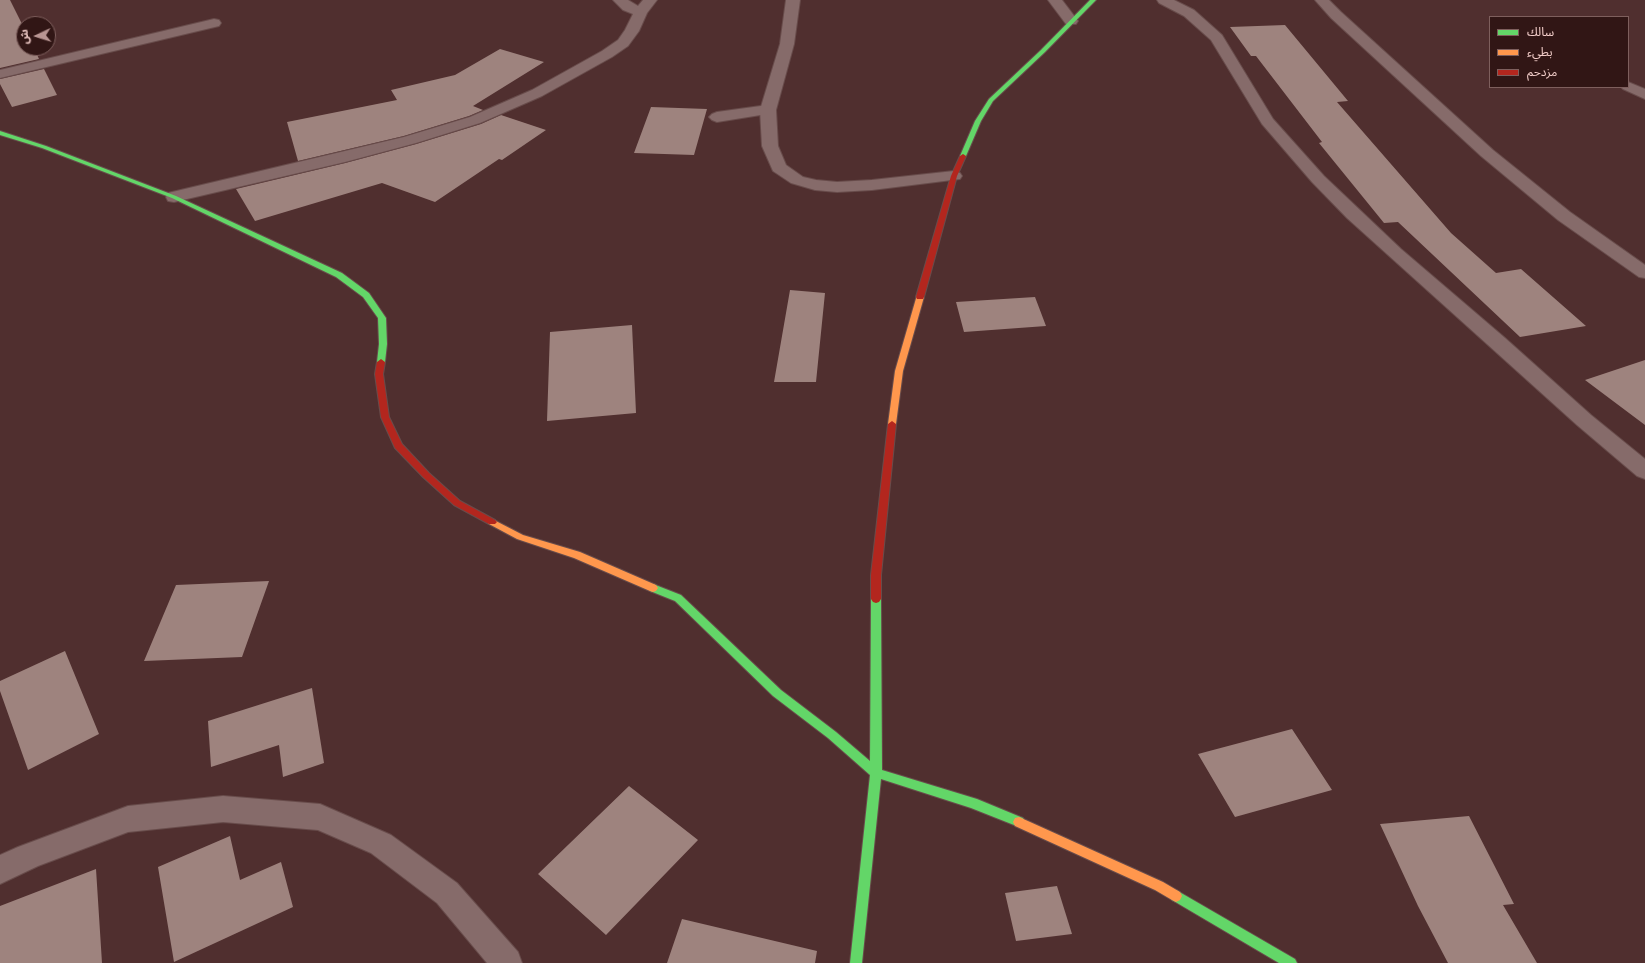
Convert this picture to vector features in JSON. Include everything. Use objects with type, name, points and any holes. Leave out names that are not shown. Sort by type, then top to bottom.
[{"type":"street","points":[[620,0],[628,7],[646,6]]},
{"type":"street","points":[[793,0],[787,44],[768,110],[770,146],[779,168],[797,180],[815,185],[837,187],[872,185],[954,176]]},
{"type":"street","points":[[1055,0],[1071,21]]},
{"type":"street","points":[[856,963],[876,773],[876,575],[886,473],[899,371],[954,176],[978,121],[991,100],[1043,51],[1093,0]]},
{"type":"street","points":[[1164,0],[1189,13],[1217,38],[1228,53],[1240,77],[1267,121],[1318,179],[1338,199],[1395,253],[1498,342],[1584,420],[1645,470]]},
{"type":"street","points":[[1322,0],[1336,15],[1486,153],[1564,216],[1645,273]]},
{"type":"street","points":[[174,197],[345,157],[410,140],[475,120],[537,93],[607,54],[623,43],[632,31],[646,6]]},
{"type":"street","points":[[0,74],[214,23]]},
{"type":"street","points":[[1629,87],[1645,95]]},
{"type":"street","points":[[717,117],[768,110]]},
{"type":"street","points":[[0,133],[44,147],[174,197],[339,275],[366,295],[382,318],[382,344],[379,374],[385,417],[398,446],[426,475],[458,503],[520,536],[577,555],[678,598],[777,693],[832,735],[876,773],[973,803],[1044,833],[1159,886],[1291,963]]},
{"type":"street","points":[[0,870],[28,856],[128,819],[222,808],[320,817],[382,844],[447,893],[507,963]]},
{"type":"building","points":[[0,0],[10,0],[18,16],[16,16],[16,56],[38,56],[39,59],[0,68]]},
{"type":"building","points":[[1285,25],[1348,101],[1337,102],[1451,233],[1496,273],[1521,269],[1586,326],[1520,337],[1398,222],[1384,223],[1319,143],[1322,142],[1256,56],[1251,56],[1230,27]]},
{"type":"building","points":[[500,49],[544,62],[473,106],[483,110],[469,116],[404,136],[298,161],[287,122],[397,100],[391,90],[455,75]]},
{"type":"building","points":[[44,69],[57,95],[12,107],[0,84],[0,79]]},
{"type":"building","points":[[651,107],[707,109],[694,155],[634,153]]},
{"type":"building","points":[[501,115],[546,130],[502,160],[499,159],[435,202],[382,183],[255,221],[236,189],[345,163],[416,144],[481,124]]},
{"type":"building","points":[[790,290],[825,293],[816,382],[774,382]]},
{"type":"building","points":[[1035,297],[1046,326],[964,332],[956,302]]},
{"type":"building","points":[[632,325],[636,413],[547,421],[550,332]]},
{"type":"building","points":[[1645,360],[1645,425],[1585,380]]},
{"type":"building","points":[[269,581],[242,657],[144,661],[176,585]]},
{"type":"building","points":[[65,651],[99,734],[28,770],[0,691],[0,681]]},
{"type":"building","points":[[312,688],[324,763],[283,777],[279,745],[211,767],[208,721]]},
{"type":"building","points":[[1292,729],[1332,790],[1235,817],[1198,754]]},
{"type":"building","points":[[629,786],[698,840],[606,935],[538,874]]},
{"type":"building","points":[[1469,816],[1514,904],[1503,905],[1537,963],[1448,963],[1418,906],[1380,824]]},
{"type":"building","points":[[230,836],[240,880],[281,862],[293,907],[174,962],[158,867]]},
{"type":"building","points":[[96,869],[102,963],[0,963],[0,906]]},
{"type":"building","points":[[1057,886],[1072,934],[1016,941],[1005,893]]},
{"type":"building","points":[[682,919],[817,951],[815,963],[667,963]]},
{"type":"traffic: fast","points":[[963,156],[978,121],[991,100],[1043,51],[1093,0]]},
{"type":"traffic: fast","points":[[0,133],[44,147],[174,197],[339,275],[366,295],[382,318],[383,344],[381,362]]},
{"type":"traffic: fast","points":[[653,588],[678,598],[777,693],[832,735],[876,773],[973,803],[1019,822]]},
{"type":"traffic: fast","points":[[856,963],[876,773],[876,599]]},
{"type":"traffic: fast","points":[[1176,896],[1291,963]]},
{"type":"traffic: slow","points":[[892,424],[899,371],[920,297]]},
{"type":"traffic: slow","points":[[492,522],[520,537],[577,555],[653,588]]},
{"type":"traffic: slow","points":[[1019,822],[1159,886],[1176,896]]},
{"type":"traffic: jam","points":[[920,297],[954,176],[963,156]]},
{"type":"traffic: jam","points":[[381,362],[379,374],[385,417],[398,446],[426,475],[457,503],[492,522]]},
{"type":"traffic: jam","points":[[876,599],[876,575],[892,424]]}]
